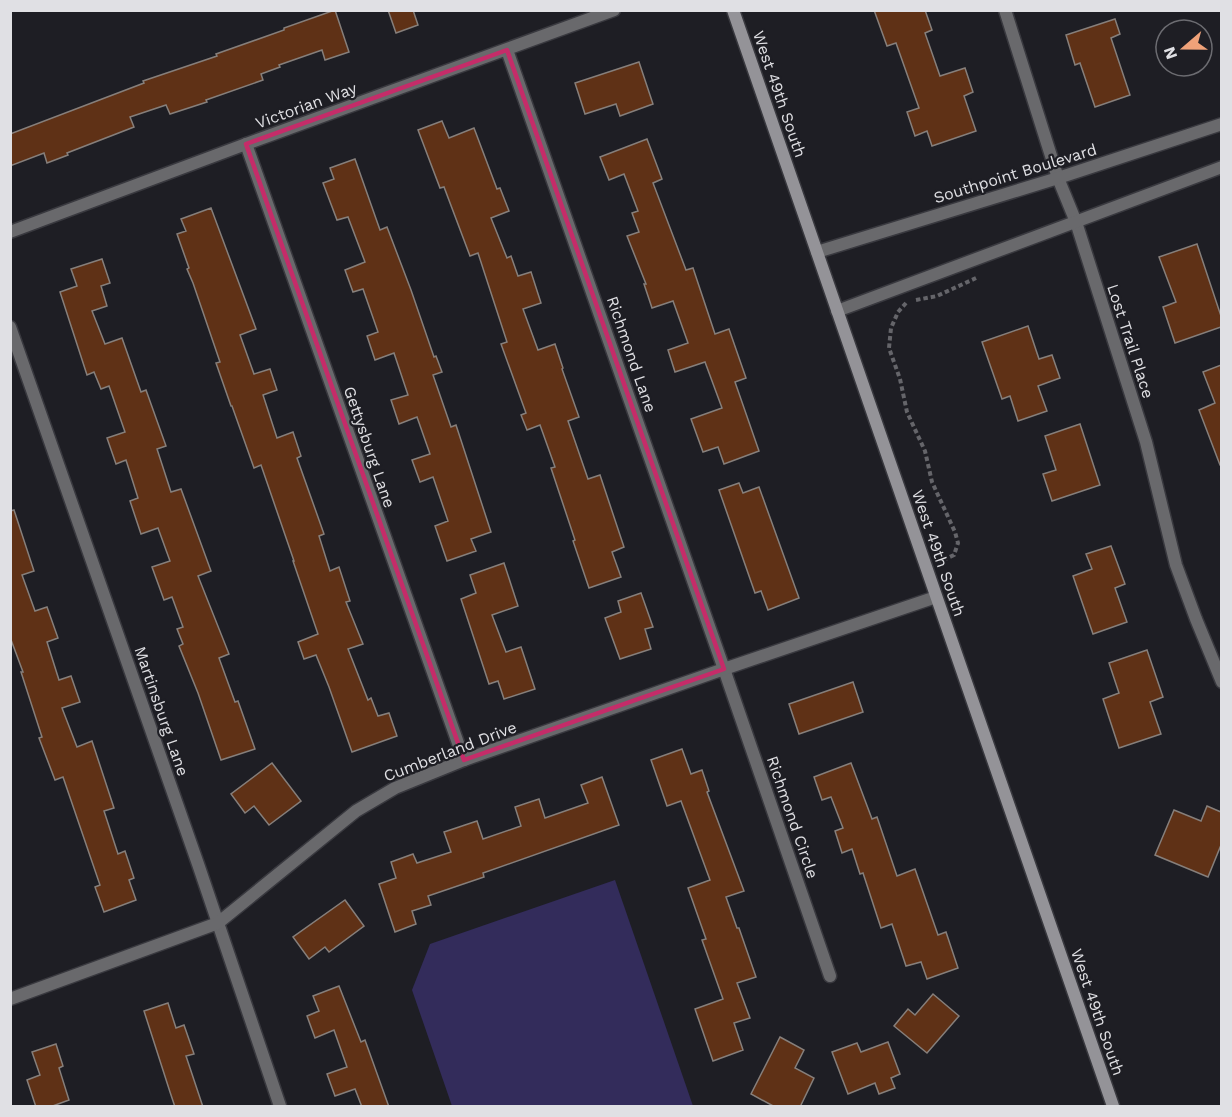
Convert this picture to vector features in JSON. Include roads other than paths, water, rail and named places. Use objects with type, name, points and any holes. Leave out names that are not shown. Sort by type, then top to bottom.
[{"type":"street","name":"Victorian Way","points":[[10,232],[614,10]]},
{"type":"street","name":"West 49th South","points":[[733,10],[1113,1107]]},
{"type":"street","name":"Lost Trail Place","points":[[1005,10],[1146,442],[1176,565],[1221,682]]},
{"type":"street","name":"Richmond Lane","points":[[507,50],[724,669]]},
{"type":"street","name":"Southpoint Boulevard","points":[[817,252],[1058,178],[1221,124]]},
{"type":"street","name":"Gettysburg Lane","points":[[246,144],[464,760]]},
{"type":"street","points":[[837,311],[1221,167]]},
{"type":"street","name":"Martinsburg Lane","points":[[10,327],[219,922],[280,1107]]},
{"type":"street","name":"Cumberland Drive","points":[[10,999],[219,922],[356,811],[395,788],[464,760],[936,597]]},
{"type":"street","name":"Richmond Circle","points":[[724,669],[830,976]]}]
